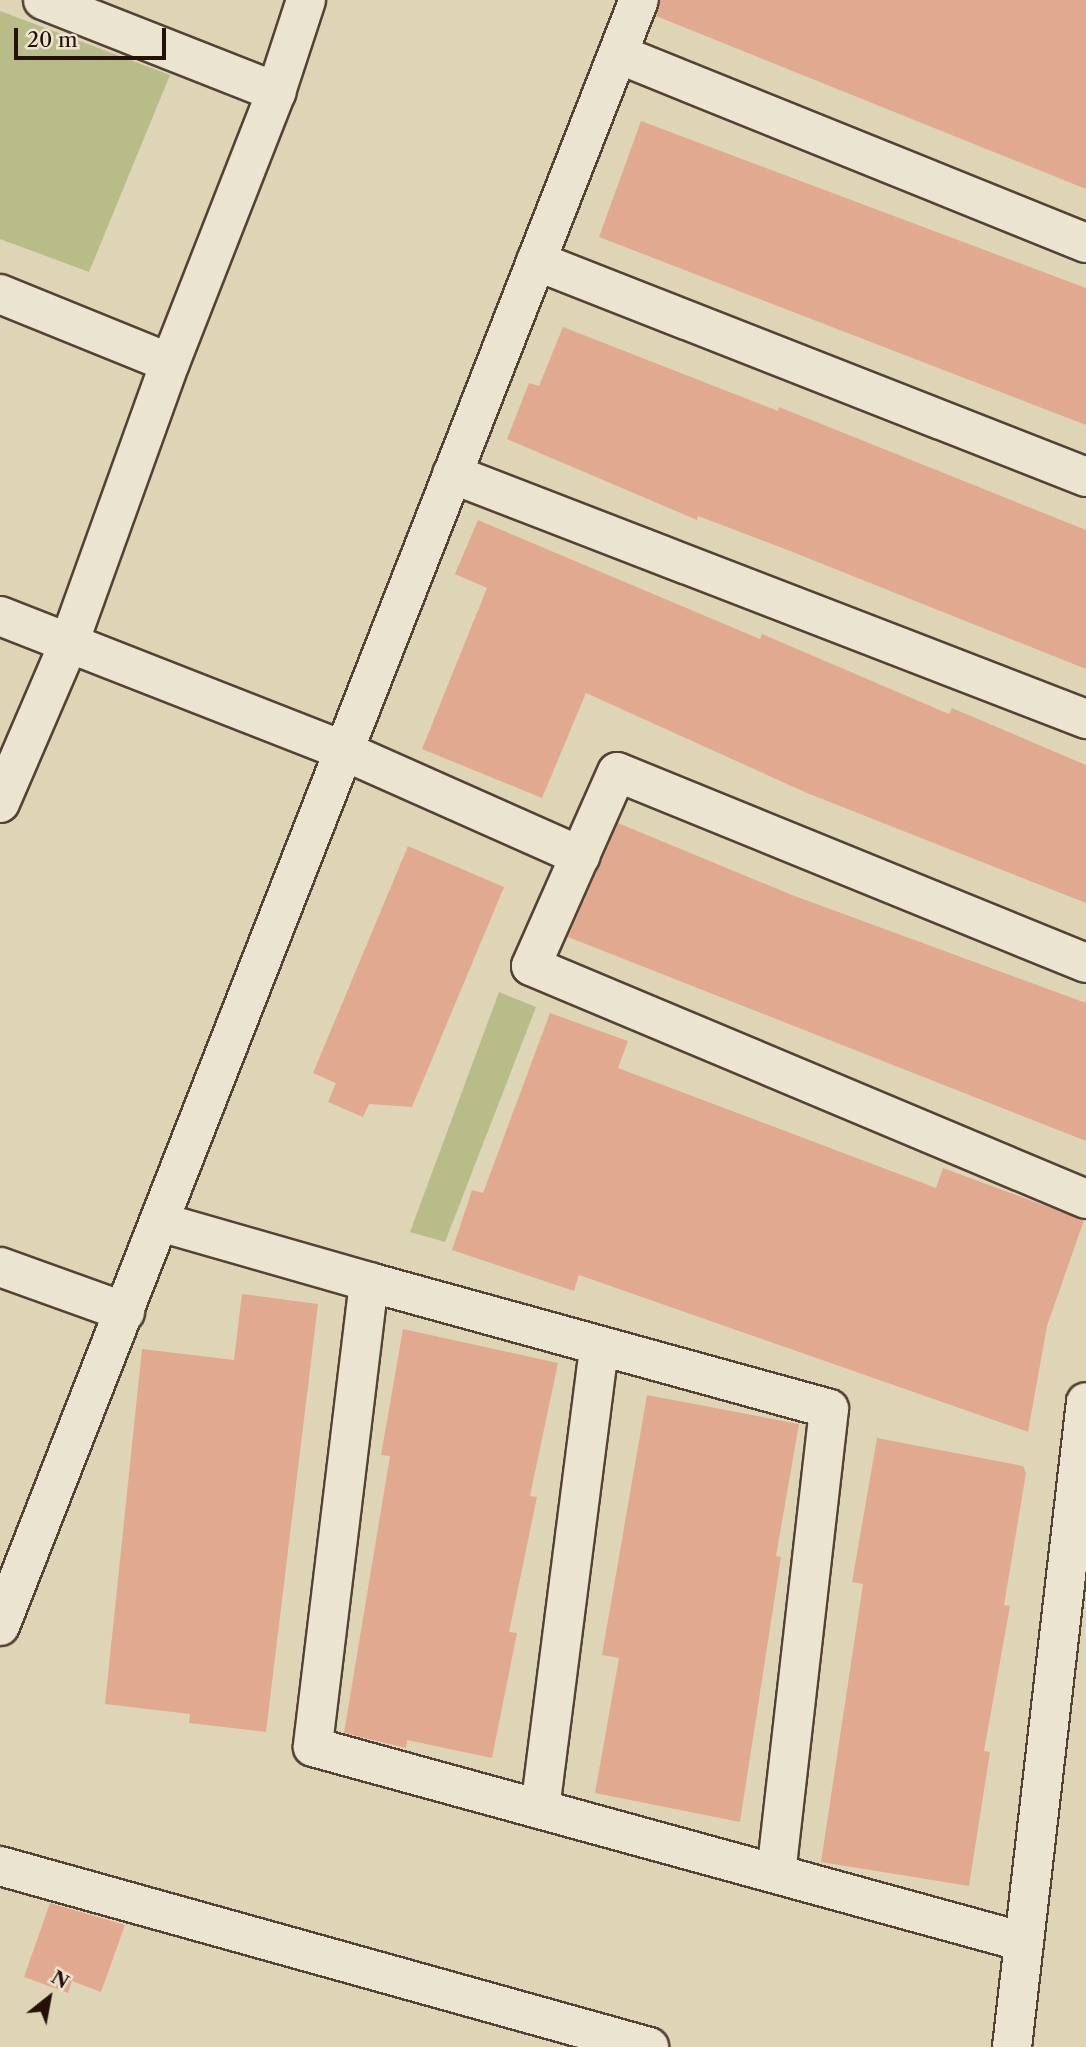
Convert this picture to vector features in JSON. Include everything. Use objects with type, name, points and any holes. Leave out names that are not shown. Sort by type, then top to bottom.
[{"type":"street","points":[[43,0],[276,92]]},
{"type":"street","points":[[0,803],[69,643],[170,363],[276,92],[306,0]]},
{"type":"street","points":[[0,1626],[125,1312],[342,750],[639,0]]},
{"type":"street","points":[[618,54],[1086,243]]},
{"type":"street","points":[[536,261],[1086,477]]},
{"type":"street","points":[[0,294],[170,363]]},
{"type":"street","points":[[452,474],[1086,719]]},
{"type":"street","points":[[0,617],[342,750],[580,856]]},
{"type":"street","points":[[1086,963],[617,772],[531,966],[1086,1199]]},
{"type":"street","points":[[160,1222],[828,1409],[776,1873]]},
{"type":"street","points":[[0,1267],[125,1312]]},
{"type":"street","points":[[369,1282],[313,1747],[1024,1942]]},
{"type":"street","points":[[540,1809],[599,1347]]},
{"type":"street","points":[[1012,2047],[1086,1402]]},
{"type":"street","points":[[0,1866],[649,2047]]},
{"type":"green space","points":[[0,11],[170,75],[89,272],[0,239]]},
{"type":"green space","points":[[499,992],[536,1007],[445,1242],[410,1232]]},
{"type":"building","points":[[660,0],[1086,0],[1086,189],[656,16]]},
{"type":"building","points":[[641,121],[1086,288],[1086,425],[599,237]]},
{"type":"building","points":[[563,327],[778,411],[779,407],[1086,530],[1086,669],[790,551],[698,516],[697,520],[507,439],[529,383],[539,386]]},
{"type":"building","points":[[478,520],[760,639],[762,634],[949,714],[952,708],[1086,765],[1086,903],[807,793],[586,693],[542,798],[422,749],[487,588],[455,574]]},
{"type":"building","points":[[618,823],[792,895],[1086,1003],[1086,1141],[568,937]]},
{"type":"building","points":[[408,846],[504,887],[412,1107],[369,1104],[363,1117],[328,1102],[336,1083],[313,1073]]},
{"type":"building","points":[[550,1013],[628,1041],[618,1068],[936,1188],[943,1168],[1084,1220],[1047,1326],[1028,1432],[579,1275],[574,1291],[452,1250],[472,1190],[483,1193]]},
{"type":"building","points":[[242,1294],[318,1304],[266,1732],[189,1723],[190,1714],[105,1704],[142,1349],[234,1360]]},
{"type":"building","points":[[403,1329],[558,1363],[530,1496],[537,1497],[509,1632],[517,1633],[492,1758],[407,1740],[406,1748],[344,1733],[390,1456],[381,1455]]},
{"type":"building","points":[[647,1395],[799,1424],[776,1556],[781,1557],[740,1822],[595,1793],[619,1658],[602,1655]]},
{"type":"building","points":[[877,1438],[1023,1466],[1026,1473],[1004,1605],[1010,1606],[984,1751],[990,1752],[969,1886],[821,1862],[863,1584],[852,1582]]},
{"type":"building","points":[[50,1903],[125,1925],[101,1992],[72,1981],[68,1993],[24,1977]]}]
